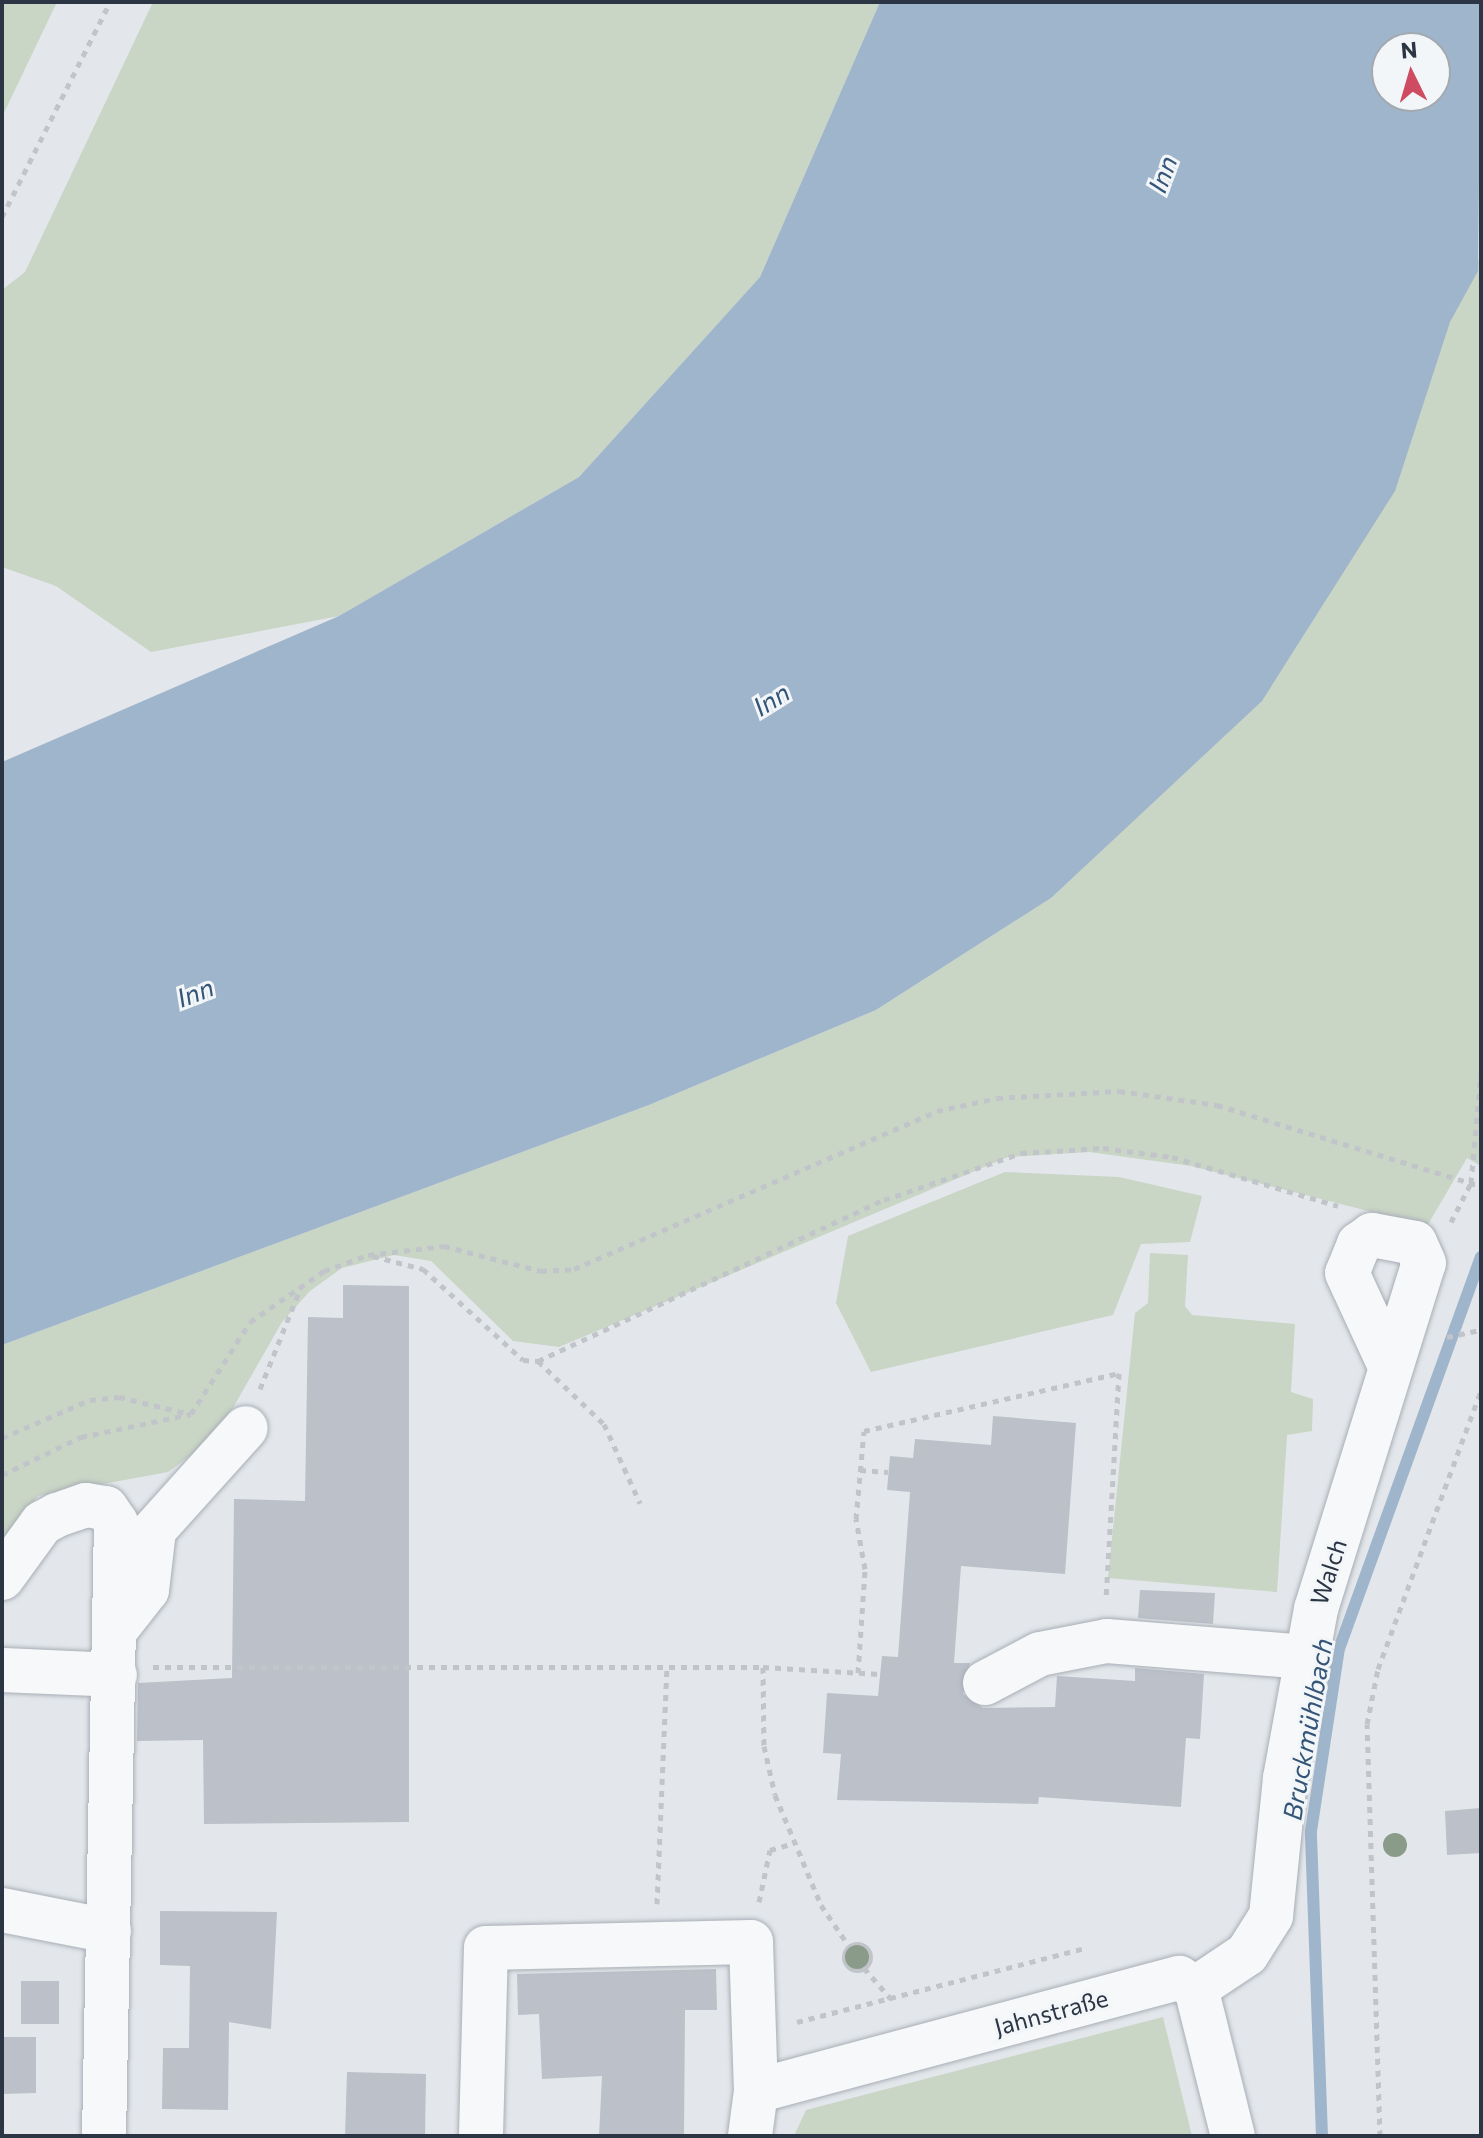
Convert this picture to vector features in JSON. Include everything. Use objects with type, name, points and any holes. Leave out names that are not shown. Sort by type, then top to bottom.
[{"type":"street","name":"Walch","points":[[1196,1988],[1247,1954],[1271,1916],[1306,1657],[1390,1366],[1424,1263],[1415,1243],[1372,1235]]},
{"type":"street","points":[[1372,1235],[1359,1244],[1347,1273],[1390,1366]]},
{"type":"street","points":[[115,1657],[147,1590],[154,1530],[246,1428]]},
{"type":"street","points":[[2,1578],[42,1523],[86,1505],[106,1508],[119,1541],[104,2136]]},
{"type":"street","points":[[985,1683],[1040,1654],[1107,1641],[1306,1657]]},
{"type":"street","points":[[2,1670],[115,1657]]},
{"type":"street","points":[[2,1910],[109,1931]]},
{"type":"street","points":[[481,2136],[486,1948],[751,1942],[756,2091],[750,2136]]},
{"type":"street","name":"Jahnstraße","points":[[756,2091],[1179,1978],[1196,1988]]},
{"type":"street","points":[[1196,1988],[1233,2136]]},
{"type":"path","points":[[2,217],[110,2]]},
{"type":"path","points":[[1471,1183],[1481,1073]]},
{"type":"path","points":[[2,1475],[81,1437],[191,1414],[250,1322],[302,1286],[368,1255],[444,1246],[541,1271],[574,1269],[937,1111],[1053,1093],[1119,1091],[1217,1105],[1481,1186]]},
{"type":"path","points":[[368,1255],[423,1269],[523,1360],[538,1361],[884,1200],[1021,1153],[1103,1148],[1172,1157],[1350,1210],[1372,1235]]},
{"type":"path","points":[[246,1428],[302,1286]]},
{"type":"path","points":[[1439,1339],[1481,1330]]},
{"type":"path","points":[[538,1361],[604,1424],[640,1503]]},
{"type":"path","points":[[858,1673],[865,1569],[856,1519],[864,1431],[1119,1373],[1107,1641]]},
{"type":"path","points":[[1380,2136],[1367,1724],[1378,1669],[1481,1391]]},
{"type":"path","points":[[2,1438],[90,1400],[119,1397],[191,1414]]},
{"type":"path","points":[[860,1470],[888,1472]]},
{"type":"path","points":[[115,1657],[763,1667],[880,1674]]},
{"type":"path","points":[[657,1945],[667,1667]]},
{"type":"path","points":[[763,1667],[764,1746],[791,1844],[849,1946],[845,1965],[864,1968],[891,1999]]},
{"type":"path","points":[[751,1942],[770,1850],[791,1844]]},
{"type":"path","points":[[849,1946],[870,1953],[864,1968]]},
{"type":"path","points":[[754,2033],[1086,1948]]},
{"type":"green space","points":[[2,2],[57,2],[2,117]]},
{"type":"green space","points":[[153,2],[880,2],[760,277],[579,477],[339,616],[151,652],[56,586],[2,567],[2,290],[25,272]]},
{"type":"green space","points":[[1481,254],[1481,1166],[1467,1158],[1427,1226],[1191,1166],[1089,1152],[1008,1157],[559,1347],[513,1341],[431,1261],[394,1255],[342,1268],[310,1291],[282,1322],[217,1436],[168,1472],[38,1496],[2,1542],[2,1345],[649,1105],[876,1010],[1051,898],[1450,322]]},
{"type":"green space","points":[[1005,1172],[1119,1177],[1202,1196],[1190,1242],[1141,1244],[1113,1315],[871,1372],[836,1303],[848,1236]]},
{"type":"green space","points":[[1150,1253],[1188,1255],[1185,1306],[1192,1315],[1295,1324],[1291,1392],[1313,1399],[1312,1431],[1287,1435],[1277,1592],[1108,1578],[1135,1313],[1148,1303]]},
{"type":"green space","points":[[1163,2017],[1192,2136],[794,2136],[806,2110]]},
{"type":"water","name":"Inn","points":[[880,2],[1481,2],[1478,271],[1450,322],[1395,491],[1262,701],[1051,898],[876,1010],[649,1105],[2,1345],[2,762],[339,616],[579,477],[760,277]]},
{"type":"building","points":[[343,1285],[409,1286],[409,1822],[204,1824],[203,1740],[137,1741],[138,1683],[232,1678],[234,1499],[305,1501],[308,1317],[343,1318]]},
{"type":"building","points":[[993,1416],[1076,1423],[1065,1574],[961,1566],[954,1663],[970,1663],[963,1694],[983,1708],[1055,1707],[1057,1676],[1135,1681],[1135,1668],[1204,1674],[1200,1739],[1186,1738],[1181,1807],[1039,1797],[1038,1804],[837,1800],[841,1754],[823,1753],[827,1693],[878,1696],[882,1656],[898,1657],[910,1492],[887,1490],[890,1456],[913,1458],[915,1439],[991,1445]]},
{"type":"building","points":[[1140,1590],[1215,1593],[1213,1624],[1138,1618]]},
{"type":"building","points":[[1481,1808],[1481,1853],[1447,1855],[1445,1811]]},
{"type":"building","points":[[160,1911],[277,1912],[271,2029],[229,2022],[228,2110],[162,2109],[163,2048],[189,2048],[190,1966],[160,1965]]},
{"type":"building","points":[[716,1969],[717,2010],[685,2010],[684,2136],[599,2136],[602,2076],[542,2079],[539,2014],[518,2015],[517,1974]]},
{"type":"building","points":[[21,1981],[59,1981],[59,2024],[21,2024]]},
{"type":"building","points":[[2,2037],[36,2037],[36,2093],[2,2094]]},
{"type":"building","points":[[347,2072],[426,2074],[425,2136],[345,2136]]},
{"type":"waterway","name":"Bruckmühlbach","points":[[1322,2136],[1311,1831],[1339,1649],[1481,1257]]}]
